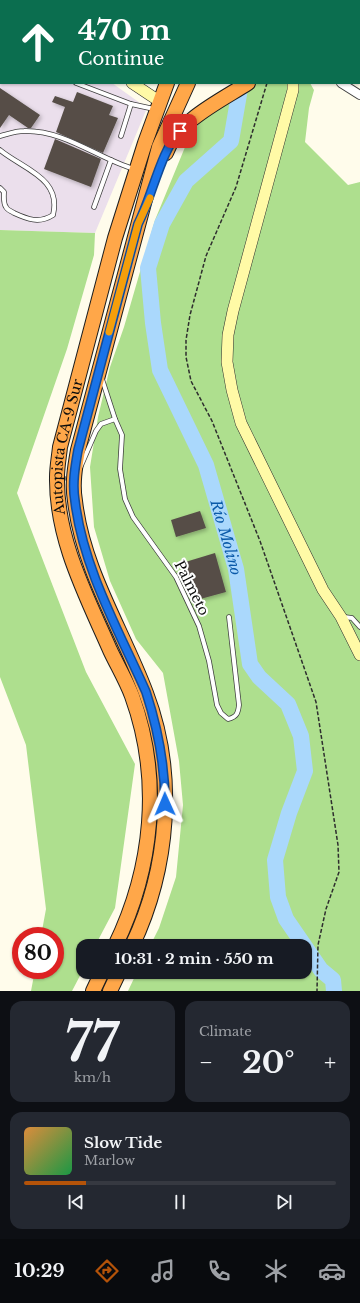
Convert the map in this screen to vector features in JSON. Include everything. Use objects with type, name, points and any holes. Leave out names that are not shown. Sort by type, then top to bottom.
[{"type":"highway","name":"Autopista CA-9 Sur","points":[[118,939],[129,915],[141,877],[148,843],[150,818],[148,760],[144,736],[132,696],[75,570],[58,503],[57,477],[60,447],[115,238],[167,84]]},
{"type":"highway","name":"Autopista CA-9 Sur","points":[[135,939],[142,925],[156,880],[162,846],[165,789],[162,759],[158,735],[146,692],[97,580],[81,538],[74,500],[74,479],[78,450],[159,147],[188,84]]},
{"type":"highway","points":[[138,224],[146,208],[170,141],[186,126],[212,106],[246,84]]},
{"type":"highway","points":[[92,991],[98,979]]},
{"type":"highway","points":[[110,991],[116,979]]},
{"type":"main road","points":[[133,84],[158,106]]},
{"type":"main road","points":[[293,84],[291,97],[233,311],[228,335],[227,362],[232,390],[242,423],[323,590],[341,617],[360,655]]},
{"type":"street","points":[[343,84],[360,95]]},
{"type":"lane","points":[[79,84],[131,104],[158,106]]},
{"type":"lane","points":[[121,136],[131,104]]},
{"type":"lane","points":[[0,136],[23,131],[62,138],[137,170]]},
{"type":"lane","points":[[0,150],[32,171],[50,186],[54,194],[55,206],[53,215],[46,219],[36,220],[19,215],[5,207],[4,192],[0,188]]},
{"type":"lane","points":[[94,207],[111,160]]},
{"type":"lane","points":[[74,479],[84,462],[96,431],[101,424],[115,419],[103,386],[100,367]]},
{"type":"lane","name":"Palmeto","points":[[115,419],[122,435],[120,469],[125,499],[133,517],[176,577],[199,626],[209,660],[217,705],[220,712],[228,719],[234,718],[237,714],[239,705],[229,617]]},
{"type":"lane","points":[[341,617],[352,618],[360,626]]},
{"type":"path","points":[[267,84],[236,187],[206,256],[190,315],[186,340],[186,357],[191,381],[212,421],[260,541],[316,702],[338,845],[339,872],[326,909],[318,945],[317,991]]},
{"type":"shaded area","points":[[0,84],[113,84],[147,108],[95,233],[0,230]]},
{"type":"green space","points":[[240,84],[311,84],[314,90],[309,108],[305,142],[348,185],[360,182],[360,991],[128,991],[134,979],[312,979],[312,939],[154,939],[159,928],[176,877],[183,805],[179,761],[163,673],[136,639],[110,581],[94,527],[90,467],[98,417],[110,367],[124,327],[155,220],[190,135],[209,112]]},
{"type":"green space","points":[[0,230],[95,233],[94,255],[67,349],[17,493],[86,672],[135,764],[115,908],[99,939],[76,939],[76,979],[78,979],[72,991],[31,991],[33,979],[64,979],[64,927],[43,927],[46,909],[26,745],[0,677]]},
{"type":"building","points":[[0,88],[40,115],[31,128],[28,128],[9,115],[0,128]]},
{"type":"building","points":[[77,92],[113,106],[109,115],[118,118],[103,153],[56,132],[65,107],[52,102],[55,96],[73,102]]},
{"type":"building","points":[[55,139],[101,159],[91,187],[44,169]]},
{"type":"building","points":[[200,511],[206,528],[176,537],[171,520]]},
{"type":"building","points":[[215,553],[226,592],[193,601],[182,563]]},
{"type":"waterway","name":"Río Molino","points":[[241,84],[231,141],[186,181],[162,224],[148,268],[153,323],[160,370],[206,465],[236,569],[250,664],[259,677],[288,704],[301,736],[305,771],[289,813],[275,860],[278,897],[286,919],[321,970],[333,980],[334,991]]},
{"type":"slow traffic","points":[[109,332],[138,224],[150,198]]},
{"type":"route","points":[[165,804],[162,759],[152,711],[146,692],[97,580],[81,538],[74,500],[74,479],[78,450],[138,224],[146,208],[168,145],[180,131]]}]
